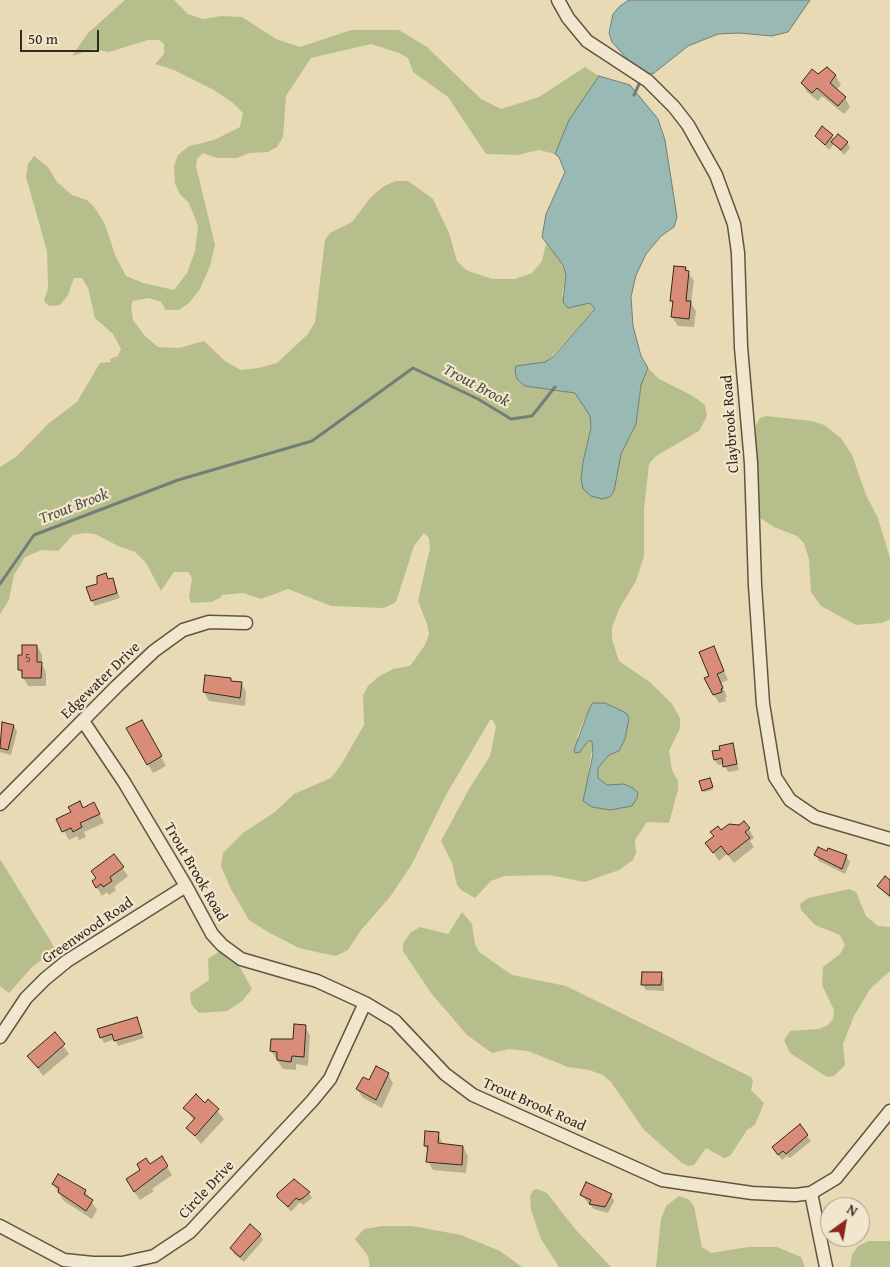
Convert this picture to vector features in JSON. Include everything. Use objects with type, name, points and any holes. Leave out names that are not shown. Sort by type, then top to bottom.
[{"type":"street","name":"Claybrook Road","points":[[558,0],[568,18],[587,41],[643,78],[674,107],[688,125],[716,175],[734,224],[738,253],[742,347],[751,463],[755,585],[763,704],[775,777],[790,800],[815,817],[830,823],[890,839]]},
{"type":"street","name":"Edgewater Drive","points":[[0,804],[154,651],[183,630],[209,622],[246,623]]},
{"type":"street","name":"Trout Brook Road","points":[[83,721],[124,782],[186,886],[212,934],[241,959],[317,981],[366,1002],[394,1022],[444,1074],[472,1095],[662,1180],[752,1193],[795,1195],[811,1193],[836,1178],[890,1111]]},
{"type":"street","name":"Greenwood Road","points":[[0,1037],[26,998],[67,961],[186,886]]},
{"type":"street","name":"Circle Drive","points":[[0,1226],[64,1260],[122,1263],[154,1256],[190,1232],[312,1101],[330,1078],[366,1002]]},
{"type":"street","points":[[811,1193],[826,1267]]},
{"type":"green space","points":[[125,0],[174,0],[188,14],[203,19],[221,16],[242,17],[276,39],[300,47],[351,30],[399,30],[427,47],[481,99],[501,109],[539,97],[585,67],[599,76],[569,120],[555,154],[539,150],[518,155],[486,154],[448,97],[413,72],[408,58],[399,53],[371,44],[311,58],[286,96],[283,137],[277,147],[268,152],[249,153],[237,158],[217,158],[203,153],[197,159],[196,166],[215,245],[210,266],[200,289],[189,303],[179,310],[166,310],[161,302],[149,298],[133,301],[131,306],[133,320],[145,336],[158,347],[179,348],[204,341],[225,361],[241,370],[277,363],[308,334],[315,322],[325,240],[330,233],[352,222],[371,197],[384,186],[396,181],[408,181],[433,199],[449,233],[457,261],[466,270],[492,279],[515,279],[532,273],[542,261],[546,244],[560,259],[566,275],[562,296],[573,307],[590,303],[595,309],[525,386],[575,393],[590,416],[590,438],[619,464],[621,454],[636,424],[641,384],[648,368],[659,379],[693,396],[705,405],[707,416],[699,431],[656,456],[649,464],[644,509],[644,556],[636,581],[619,609],[612,628],[612,639],[619,661],[651,683],[672,704],[680,718],[680,728],[669,751],[672,770],[678,781],[678,790],[669,823],[647,822],[635,840],[636,853],[633,860],[619,870],[585,882],[549,875],[504,876],[491,881],[475,898],[461,890],[457,885],[452,863],[441,841],[469,789],[490,756],[496,727],[493,720],[490,720],[446,795],[412,864],[390,897],[361,930],[348,950],[336,956],[321,953],[299,948],[268,932],[249,920],[231,889],[221,866],[223,853],[243,833],[275,812],[294,794],[331,778],[341,765],[364,725],[363,695],[368,686],[378,677],[393,669],[410,666],[425,645],[429,634],[418,601],[430,548],[429,538],[424,533],[414,546],[396,602],[384,608],[331,606],[288,589],[261,599],[243,593],[222,595],[211,602],[191,603],[189,597],[192,578],[188,572],[174,572],[161,591],[146,563],[135,552],[118,546],[95,534],[85,533],[73,535],[58,551],[42,550],[25,557],[14,575],[9,600],[0,614],[0,467],[16,457],[49,423],[77,402],[100,363],[111,362],[110,359],[118,356],[121,349],[113,334],[95,318],[88,288],[82,278],[74,278],[68,295],[60,305],[49,306],[44,301],[48,288],[47,251],[26,177],[28,164],[34,156],[48,167],[57,182],[72,195],[87,200],[94,207],[105,224],[115,255],[126,276],[143,283],[174,290],[187,273],[195,251],[198,226],[189,203],[180,194],[175,184],[174,166],[178,155],[189,146],[214,140],[240,127],[243,113],[233,103],[214,90],[174,70],[155,64],[164,54],[164,44],[159,40],[148,40],[109,52],[93,49],[72,56],[88,33]],"holes":[[[605,703],[626,714],[629,718],[625,739],[619,751],[609,755],[598,768],[598,778],[607,785],[624,784],[632,806],[610,810],[592,807],[588,774],[593,744],[592,741],[588,741],[580,752],[577,737],[590,707]]]},
{"type":"green space","points":[[766,416],[812,421],[824,425],[841,438],[852,455],[866,495],[878,518],[890,558],[890,619],[882,623],[856,625],[821,606],[811,592],[809,559],[804,543],[797,536],[774,527],[754,514],[756,425],[760,418]]},
{"type":"green space","points":[[0,859],[56,950],[33,966],[9,993],[0,986]]},
{"type":"green space","points":[[849,889],[856,892],[866,916],[878,926],[890,927],[890,971],[870,989],[854,1016],[843,1044],[845,1065],[834,1076],[827,1077],[790,1053],[784,1040],[790,1031],[819,1029],[828,1025],[833,1019],[834,1010],[822,985],[823,967],[840,954],[845,945],[840,935],[815,925],[801,910],[800,904],[808,898]]},
{"type":"green space","points":[[462,912],[472,924],[475,944],[479,952],[512,975],[566,986],[751,1077],[753,1081],[751,1090],[764,1103],[755,1125],[747,1130],[730,1156],[724,1158],[706,1148],[694,1165],[688,1166],[644,1130],[611,1082],[603,1075],[589,1070],[568,1067],[528,1051],[509,1049],[492,1053],[467,1035],[431,993],[403,951],[403,944],[410,933],[420,927],[448,934]]},
{"type":"green space","points":[[220,951],[230,956],[241,969],[252,989],[242,1001],[227,1011],[199,1013],[191,1004],[190,993],[209,980],[208,959]]},
{"type":"green space","points":[[537,1189],[547,1193],[575,1229],[611,1267],[559,1267],[541,1239],[531,1210],[530,1196],[533,1190]]},
{"type":"green space","points":[[679,1196],[688,1199],[694,1206],[702,1247],[711,1253],[748,1247],[777,1247],[801,1257],[805,1267],[656,1267],[661,1219],[666,1206]]},
{"type":"green space","points":[[383,1226],[412,1226],[461,1235],[500,1251],[522,1267],[370,1267],[368,1256],[355,1239],[364,1229]]},
{"type":"green space","points":[[870,1241],[890,1241],[890,1267],[850,1267],[852,1255],[857,1247],[870,1247]]},
{"type":"water","points":[[629,0],[810,0],[788,32],[772,36],[739,33],[718,34],[688,46],[654,73],[647,75],[638,71],[612,42],[609,33],[613,14]]},
{"type":"water","points":[[599,76],[630,85],[658,119],[665,140],[677,217],[674,227],[661,236],[646,254],[636,275],[631,297],[633,326],[641,356],[648,368],[641,385],[636,424],[621,454],[614,491],[610,497],[602,499],[591,496],[583,489],[581,479],[591,428],[590,416],[575,393],[525,386],[517,379],[515,371],[516,366],[545,362],[553,357],[595,309],[590,303],[568,308],[563,302],[566,275],[563,265],[542,237],[546,214],[565,172],[559,157],[555,154],[569,120]]},
{"type":"water","points":[[593,703],[605,703],[626,713],[629,718],[625,739],[619,751],[609,755],[598,768],[598,778],[607,785],[624,784],[633,788],[638,793],[632,806],[610,810],[592,807],[583,801],[593,754],[592,741],[588,741],[580,752],[575,753],[574,750]]},
{"type":"building","points":[[827,67],[836,75],[830,83],[846,97],[838,106],[817,88],[812,93],[801,83],[812,69],[818,74]]},
{"type":"building","points":[[822,126],[833,135],[825,145],[815,136]]},
{"type":"building","points":[[838,134],[848,142],[841,150],[831,142]]},
{"type":"building","points":[[674,266],[686,267],[685,270],[689,271],[686,301],[691,301],[689,319],[671,317],[673,301],[670,301]]},
{"type":"building","points":[[106,573],[108,579],[113,578],[117,593],[91,601],[86,587],[97,584],[97,576]]},
{"type":"building","points":[[22,645],[37,645],[37,662],[42,662],[41,678],[22,678],[22,670],[18,670],[18,655],[22,655]]},
{"type":"building","points":[[714,646],[724,671],[717,674],[723,688],[721,689],[722,692],[713,695],[704,678],[709,676],[699,652]]},
{"type":"building","points":[[205,675],[231,678],[231,681],[242,682],[240,698],[203,692]]},
{"type":"building","points":[[142,720],[162,756],[147,765],[126,728]]},
{"type":"building","points":[[2,722],[14,725],[8,750],[0,748]]},
{"type":"building","points":[[733,743],[737,764],[723,767],[722,758],[714,760],[712,751],[720,750],[719,746]]},
{"type":"building","points":[[710,778],[713,787],[702,791],[699,781]]},
{"type":"building","points":[[80,801],[83,808],[94,802],[100,814],[80,823],[82,827],[73,832],[71,828],[62,832],[56,819],[71,812],[68,807]]},
{"type":"building","points":[[744,821],[750,828],[745,832],[750,838],[728,855],[721,846],[713,853],[705,843],[714,836],[710,832],[718,826],[721,830],[729,824],[739,825]]},
{"type":"building","points":[[818,847],[827,851],[828,848],[847,855],[842,869],[814,855]]},
{"type":"building","points":[[114,854],[124,867],[110,877],[112,881],[103,887],[101,884],[96,888],[92,881],[96,878],[91,871]]},
{"type":"building","points":[[885,876],[890,880],[890,896],[877,886]]},
{"type":"building","points":[[642,972],[662,972],[661,985],[641,985]]},
{"type":"building","points":[[137,1017],[142,1033],[114,1041],[112,1034],[100,1038],[97,1029]]},
{"type":"building","points":[[294,1024],[306,1025],[304,1057],[292,1056],[291,1062],[277,1060],[277,1052],[270,1051],[271,1039],[293,1039]]},
{"type":"building","points":[[55,1032],[65,1044],[38,1068],[27,1056]]},
{"type":"building","points":[[376,1066],[389,1073],[376,1100],[356,1089],[363,1077],[369,1080]]},
{"type":"building","points":[[196,1094],[205,1103],[208,1099],[219,1109],[195,1136],[186,1128],[195,1118],[183,1108]]},
{"type":"building","points":[[800,1124],[808,1135],[786,1154],[783,1151],[778,1155],[772,1147]]},
{"type":"building","points":[[425,1131],[439,1132],[438,1143],[463,1146],[462,1165],[426,1162],[428,1146],[424,1146]]},
{"type":"building","points":[[162,1156],[168,1166],[134,1192],[126,1179],[140,1170],[137,1164],[146,1158],[150,1164]]},
{"type":"building","points":[[58,1174],[86,1190],[84,1194],[93,1200],[86,1211],[58,1192],[59,1188],[52,1184]]},
{"type":"building","points":[[294,1179],[310,1192],[299,1200],[296,1198],[288,1207],[277,1197],[277,1194]]},
{"type":"building","points":[[586,1182],[612,1194],[605,1207],[589,1204],[591,1200],[580,1195]]},
{"type":"building","points":[[250,1224],[261,1234],[240,1257],[230,1248]]},
{"type":"waterway","name":"Trout Brook","points":[[634,95],[641,80]]},
{"type":"waterway","name":"Trout Brook","points":[[0,584],[34,535],[178,480],[312,441],[413,368],[478,399],[511,419],[532,416],[555,387]]}]
